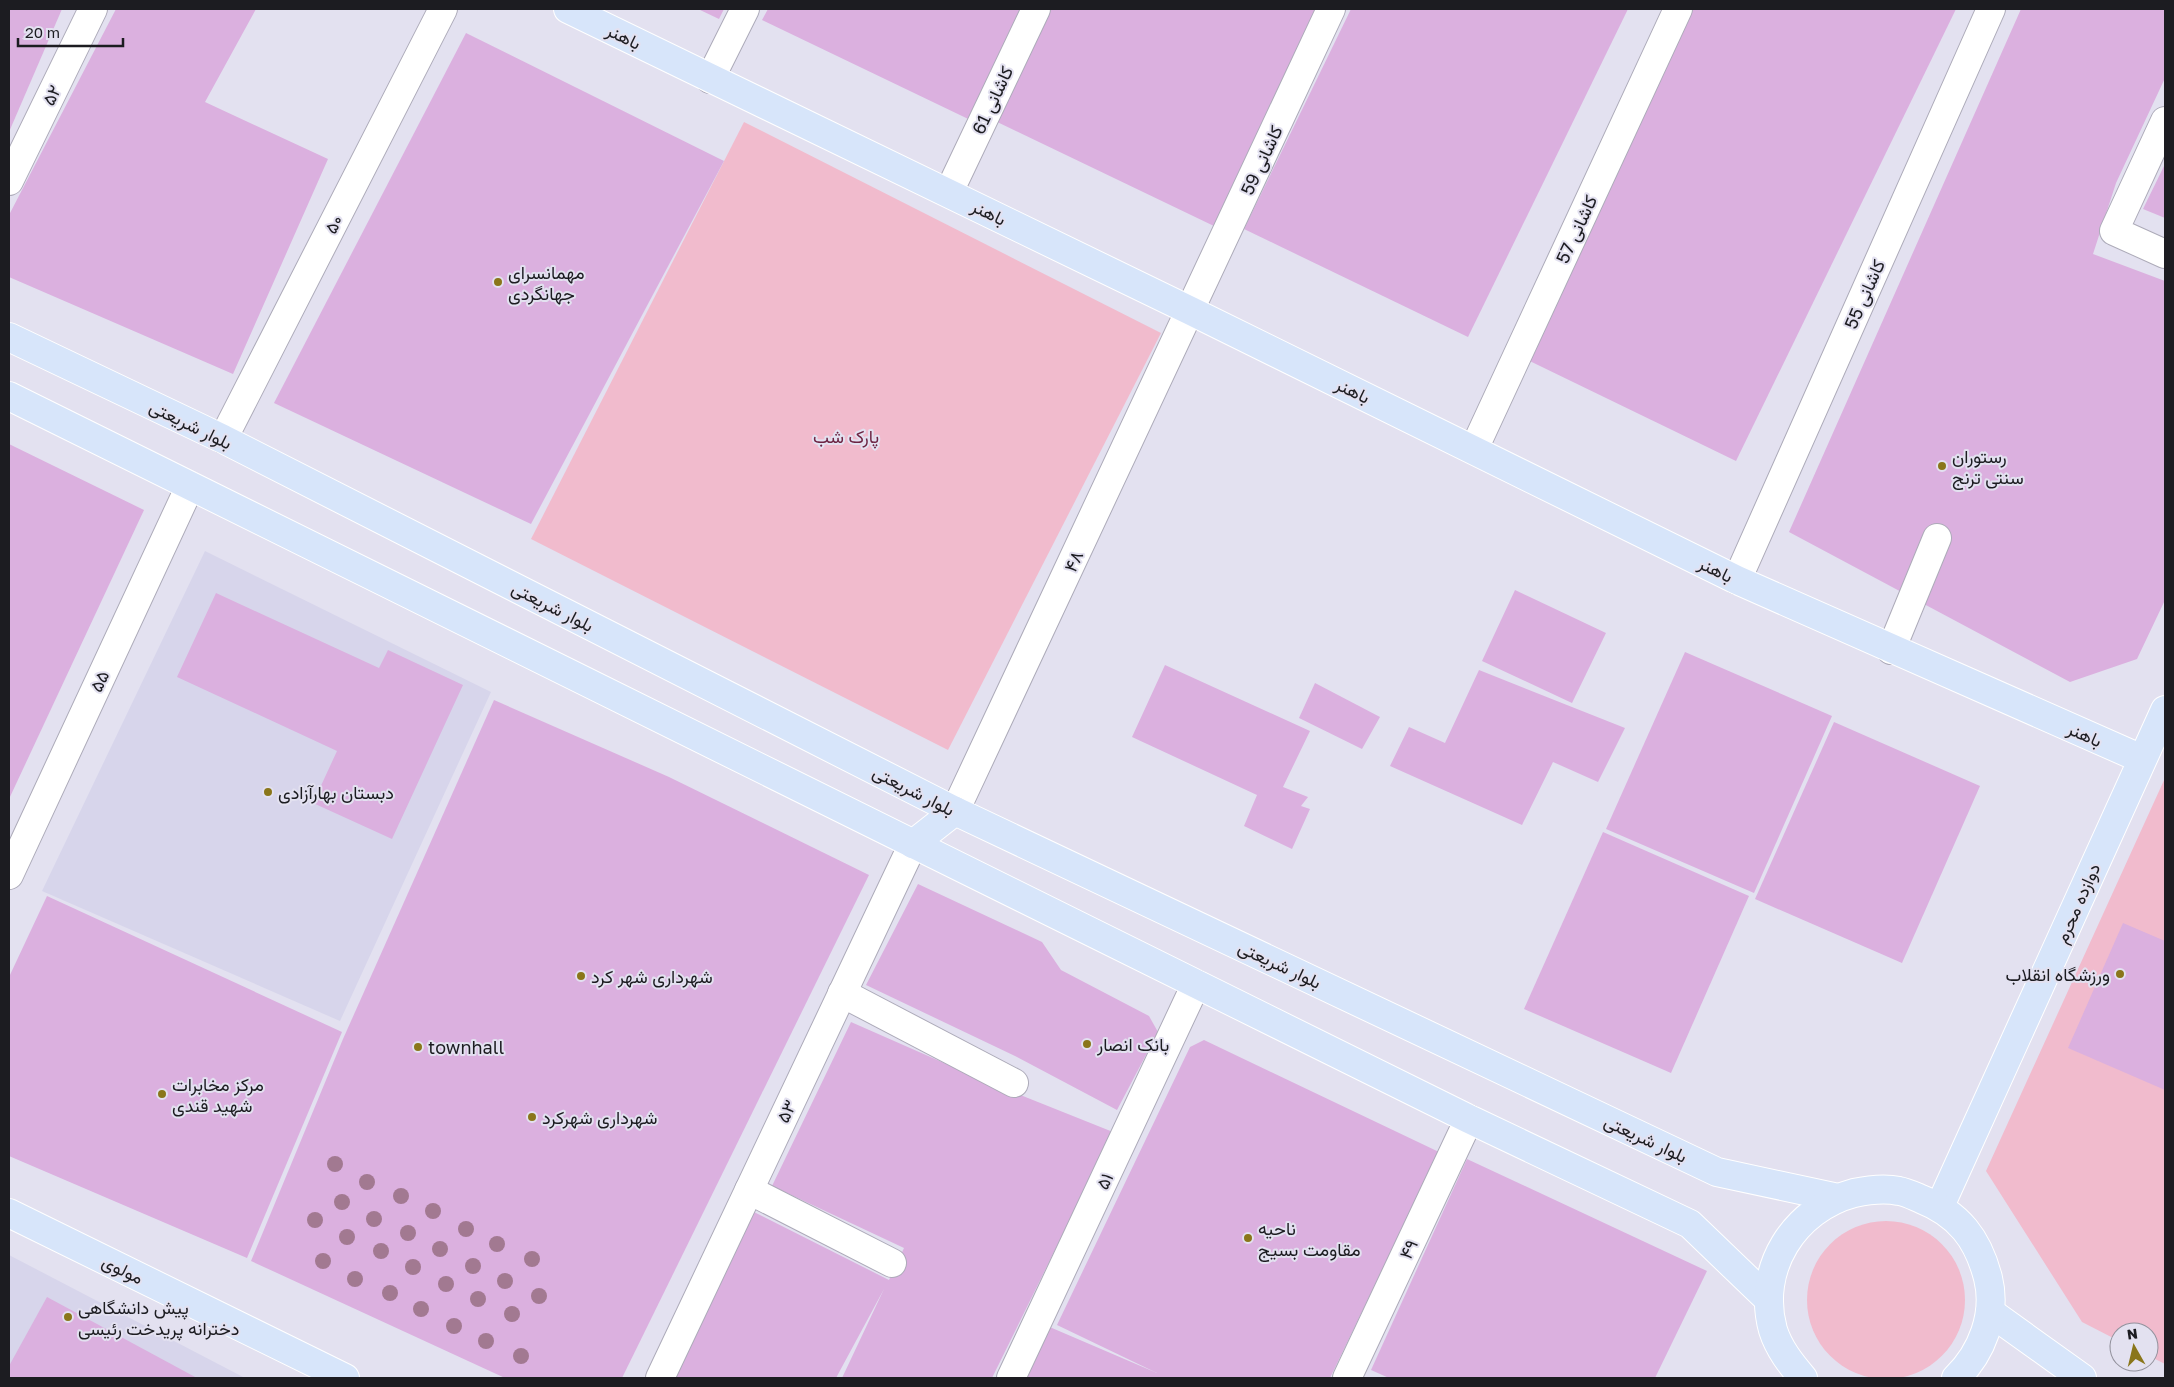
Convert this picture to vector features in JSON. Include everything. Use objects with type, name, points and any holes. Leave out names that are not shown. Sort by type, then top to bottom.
[{"type":"main road","name":"باهنر","points":[[568,9],[948,192],[1737,580],[2142,759]]},
{"type":"main road","name":"بلوار شریعتی","points":[[9,337],[222,439],[955,811],[1717,1172],[1838,1198]]},
{"type":"main road","points":[[9,396],[1469,1119],[1690,1224],[1769,1300]]},
{"type":"main road","name":"دوازده محرم","points":[[1940,1206],[2165,710]]},
{"type":"main road","points":[[913,844],[955,811]]},
{"type":"main road","points":[[1803,1378],[1786,1359],[1774,1330],[1769,1300],[1774,1268],[1788,1238],[1810,1214],[1838,1198],[1868,1190],[1899,1191],[1940,1206],[1970,1234],[1983,1258],[1990,1285],[1990,1312],[1983,1342],[1967,1367],[1956,1378]]},
{"type":"main road","name":"مولوی","points":[[9,1212],[334,1376]]},
{"type":"main road","points":[[1990,1312],[2082,1378]]},
{"type":"street","name":"۵۲","points":[[9,181],[93,9]]},
{"type":"street","name":"۵۰","points":[[222,439],[443,9]]},
{"type":"street","points":[[710,79],[745,9]]},
{"type":"street","name":"کاشانی 61","points":[[948,192],[1036,9]]},
{"type":"street","name":"کاشانی 59","points":[[1191,311],[1332,9]]},
{"type":"street","name":"کاشانی 57","points":[[1474,449],[1678,9]]},
{"type":"street","name":"کاشانی 55","points":[[1737,580],[1990,9]]},
{"type":"street","points":[[2165,121],[2114,231],[2165,254]]},
{"type":"street","name":"۴۸","points":[[955,811],[1191,311]]},
{"type":"street","name":"۵۵","points":[[9,875],[190,486]]},
{"type":"street","points":[[1892,650],[1937,538]]},
{"type":"street","name":"۵۳","points":[[660,1378],[913,844]]},
{"type":"street","name":"۵۱","points":[[1011,1378],[1196,984]]},
{"type":"street","points":[[842,993],[1014,1083]]},
{"type":"street","name":"۴۹","points":[[1347,1378],[1469,1119]]},
{"type":"street","points":[[749,1190],[892,1263]]},
{"type":"shaded area","name":"دبستان بهارآزادی","points":[[205,551],[491,692],[340,1021],[42,891]]},
{"type":"shaded area","name":"پیش دانشگاهی دخترانه پریدخت رئیسی","points":[[9,1255],[245,1378],[9,1378]]},
{"type":"green space","name":"پارک شب","points":[[744,122],[1161,333],[948,750],[531,539]]},
{"type":"green space","name":"ورزشگاه انقلاب","points":[[2165,778],[2165,1364],[2159,1361],[2159,1322],[2109,1322],[2109,1336],[2082,1322],[1986,1171]]},
{"type":"green space","points":[[1886,1221],[1916,1227],[1942,1244],[1959,1270],[1965,1300],[1959,1330],[1942,1356],[1916,1373],[1886,1379],[1856,1373],[1830,1356],[1813,1330],[1807,1300],[1813,1270],[1830,1244],[1856,1227]]},
{"type":"building","points":[[9,9],[62,9],[9,132]]},
{"type":"building","points":[[116,9],[256,9],[205,102],[328,159],[233,374],[9,277],[9,215]]},
{"type":"building","points":[[698,9],[724,9],[719,19]]},
{"type":"building","points":[[768,9],[1322,9],[1216,227],[991,119],[987,128],[762,20]]},
{"type":"building","points":[[1351,9],[1628,9],[1468,337],[1244,229]]},
{"type":"building","points":[[1678,9],[1956,9],[1736,461],[1511,352]]},
{"type":"building","points":[[2021,9],[2165,9],[2165,78],[2116,183],[2093,254],[2165,281],[2165,600],[2137,659],[2070,682],[1789,532]]},
{"type":"building","name":"مهمانسرای جهانگردی","points":[[466,33],[724,161],[531,524],[274,403]]},
{"type":"building","points":[[2165,164],[2165,218],[2143,209]]},
{"type":"building","points":[[9,444],[144,510],[9,799]]},
{"type":"building","points":[[1515,590],[1606,633],[1572,703],[1482,661]]},
{"type":"building","points":[[216,593],[379,668],[388,650],[463,685],[392,839],[313,803],[337,751],[177,677]]},
{"type":"building","points":[[1685,652],[1832,716],[1754,893],[1606,829]]},
{"type":"building","points":[[1165,665],[1310,731],[1283,787],[1308,797],[1301,806],[1310,809],[1292,849],[1244,826],[1257,795],[1132,737]]},
{"type":"building","points":[[1479,670],[1625,728],[1598,782],[1553,762],[1522,825],[1390,766],[1409,727],[1445,743]]},
{"type":"building","points":[[1315,683],[1380,717],[1362,749],[1299,718]]},
{"type":"building","name":"townhall","points":[[494,700],[669,777],[869,875],[622,1378],[505,1378],[251,1261],[343,1039]]},
{"type":"building","points":[[1834,722],[1980,786],[1902,963],[1755,899]]},
{"type":"building","points":[[1603,832],[1749,896],[1671,1073],[1524,1009]]},
{"type":"building","points":[[918,884],[1042,942],[1061,970],[1149,1016],[1158,1032],[1117,1110],[1015,1056],[866,985]]},
{"type":"building","name":"مرکز مخابرات شهید قندی","points":[[47,896],[342,1032],[247,1258],[9,1156],[9,977]]},
{"type":"building","points":[[2123,923],[2165,941],[2165,1090],[2068,1048]]},
{"type":"building","points":[[851,1022],[985,1081],[1113,1132],[992,1378],[842,1378],[884,1289],[836,1378],[674,1378],[754,1212],[889,1280],[904,1248],[772,1186]]},
{"type":"building","name":"ناحیه مقاومت بسیج","points":[[1204,1040],[1439,1152],[1330,1378],[1020,1378],[1045,1325],[1157,1373],[1057,1325],[1190,1047]]},
{"type":"building","points":[[1467,1159],[1707,1271],[1655,1378],[1389,1378],[1371,1370]]},
{"type":"building","points":[[47,1297],[197,1378],[9,1378],[9,1366]]},
{"type":"place","name":"مهمانسرای جهانگردی","points":[[498,282]]},
{"type":"place","name":"رستوران سنتی ترنج","points":[[1942,466]]},
{"type":"place","name":"دبستان بهارآزادی","points":[[268,792]]},
{"type":"place","name":"ورزشگاه انقلاب","points":[[2120,974]]},
{"type":"place","name":"شهرداری شهر کرد","points":[[581,976]]},
{"type":"place","name":"بانک انصار","points":[[1087,1044]]},
{"type":"place","name":"townhall","points":[[418,1047]]},
{"type":"place","name":"مرکز مخابرات شهید قندی","points":[[162,1094]]},
{"type":"place","name":"شهرداری شهرکرد","points":[[532,1117]]},
{"type":"place","name":"ناحیه مقاومت بسیج","points":[[1248,1238]]},
{"type":"place","name":"پیش دانشگاهی دخترانه پریدخت رئیسی","points":[[68,1317]]}]
